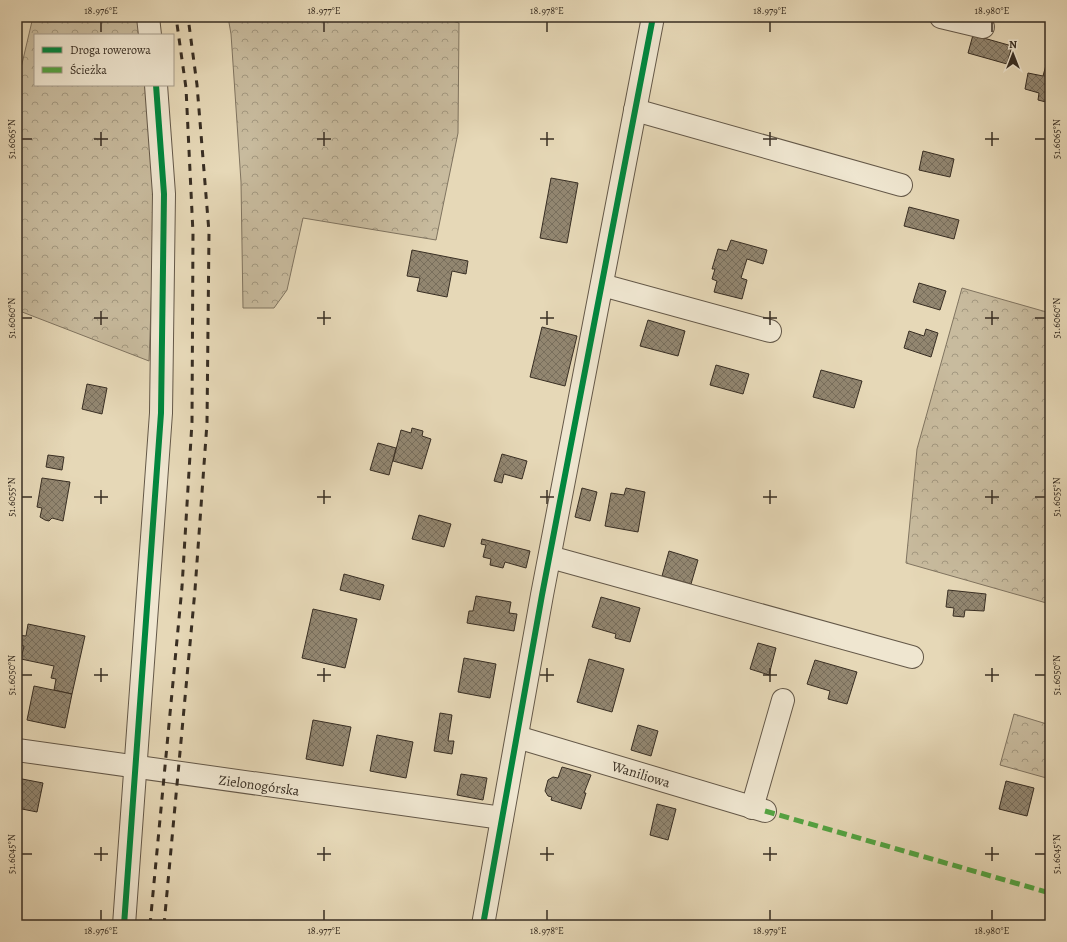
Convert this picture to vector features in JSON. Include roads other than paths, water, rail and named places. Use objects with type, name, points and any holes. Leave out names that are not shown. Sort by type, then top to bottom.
[{"type":"street","points":[[148,17],[150,34]]},
{"type":"street","points":[[483,925],[550,557],[653,17]]},
{"type":"street","points":[[941,17],[982,27]]},
{"type":"street","points":[[124,925],[161,413],[164,194],[156,86]]},
{"type":"street","points":[[635,110],[901,185]]},
{"type":"street","points":[[602,285],[770,331]]},
{"type":"street","points":[[550,557],[912,657]]},
{"type":"street","name":"Waniliowa","points":[[517,737],[758,810],[783,700]]},
{"type":"street","name":"Zielonogórska","points":[[17,750],[502,818]]},
{"type":"railway","points":[[150,925],[182,587],[192,422],[193,233],[186,88],[176,17]]},
{"type":"railway","points":[[164,925],[195,590],[207,423],[209,232],[197,85],[188,17]]}]
